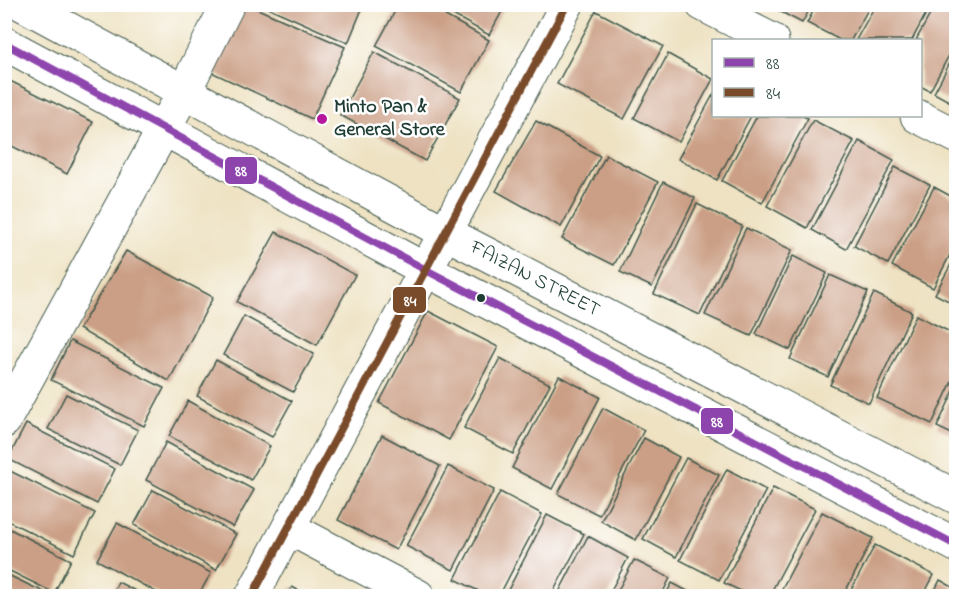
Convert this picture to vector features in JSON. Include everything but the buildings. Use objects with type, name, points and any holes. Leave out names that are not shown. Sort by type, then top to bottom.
[{"type":"street","name":"FAIZAN STREET","points":[[22,4],[446,233],[957,497]]},
{"type":"street","points":[[4,421],[184,92],[228,4]]},
{"type":"street","points":[[252,597],[567,4]]},
{"type":"street","points":[[702,4],[770,39]]},
{"type":"street","points":[[4,43],[426,270],[957,545]]},
{"type":"street","points":[[919,117],[957,136]]},
{"type":"street","points":[[289,528],[418,597]]},
{"type":"transit line","name":"84","points":[[252,596],[567,4]]},
{"type":"transit line","name":"88","points":[[4,43],[426,270],[956,545]]},
{"type":"place","name":"Minto Pan & General Store","points":[[322,119]]}]
